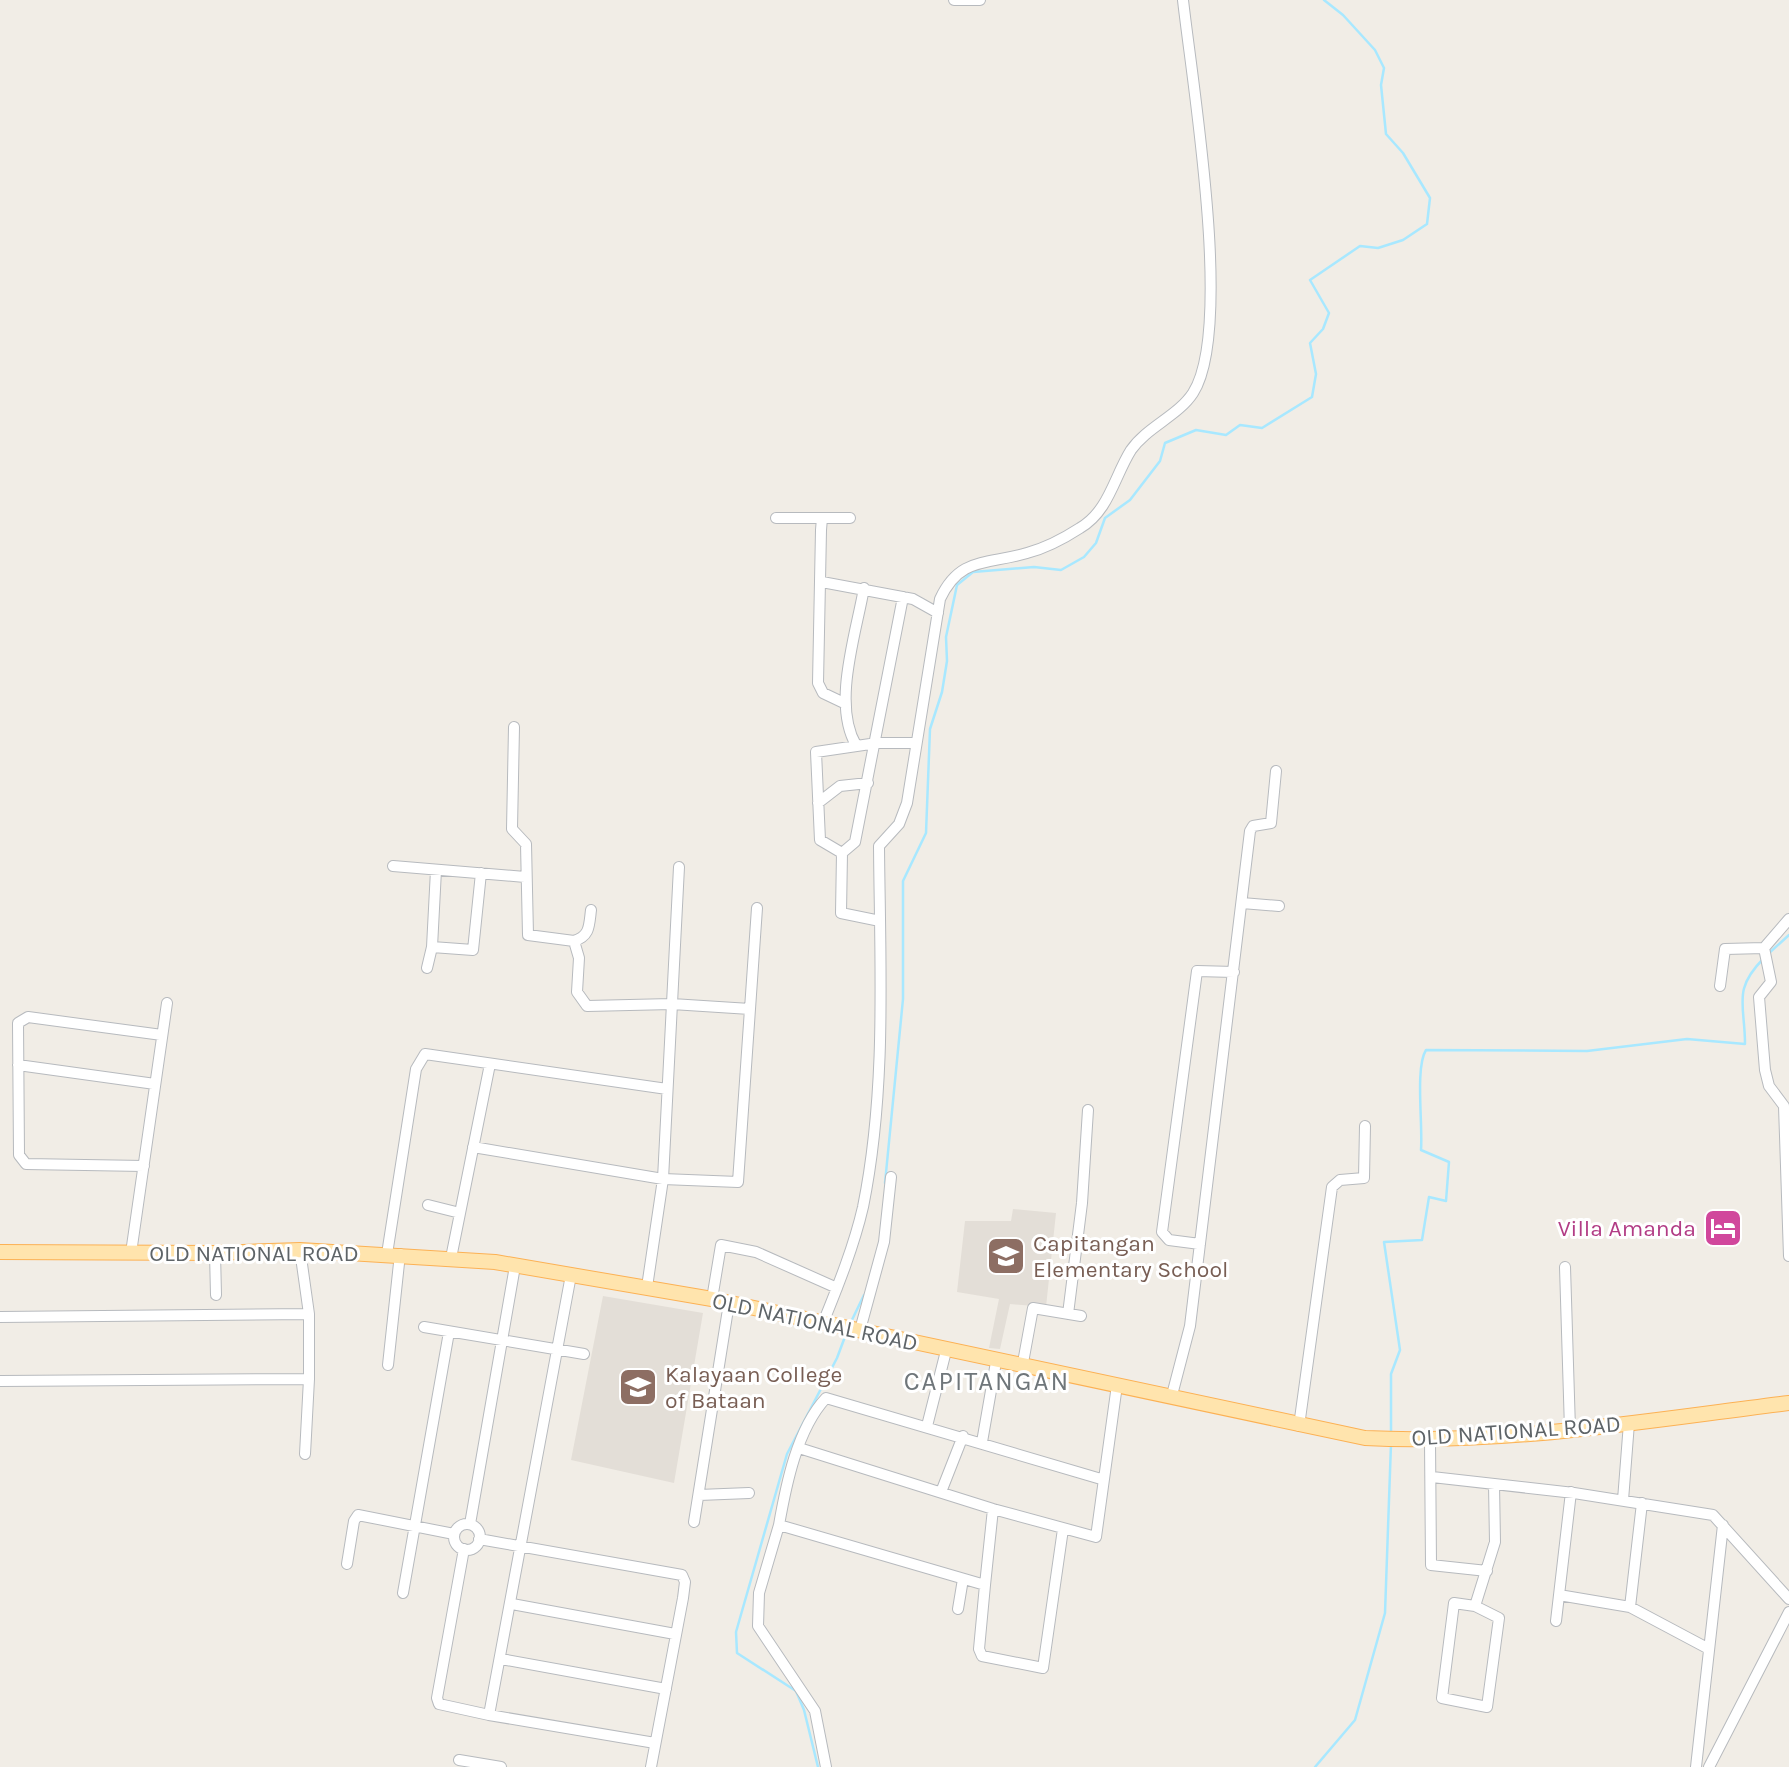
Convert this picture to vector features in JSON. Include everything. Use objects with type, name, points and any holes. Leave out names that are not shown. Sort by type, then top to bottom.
[{"type":"main road","name":"OLD NATIONAL ROAD","points":[[0,1252],[215,1254],[300,1250],[451,1258],[515,1266],[729,1303],[996,1362],[1172,1395],[1299,1426],[1392,1439],[1430,1441],[1570,1429],[1789,1403]]},
{"type":"street","points":[[954,0],[980,0]]},
{"type":"street","points":[[823,1323],[862,1209],[871,1161],[883,955],[879,846],[899,824],[903,813],[938,612],[949,580],[962,569],[1027,553],[1057,542],[1087,524],[1109,497],[1132,449],[1192,394],[1202,372],[1209,332],[1211,282],[1183,0]]},
{"type":"street","points":[[776,518],[850,518]]},
{"type":"street","points":[[822,518],[818,683],[823,693],[844,703]]},
{"type":"street","points":[[822,582],[903,597],[938,612]]},
{"type":"street","points":[[856,745],[848,728],[844,703],[864,589]]},
{"type":"street","points":[[880,921],[841,913],[842,853],[855,842],[877,743],[903,597]]},
{"type":"street","points":[[514,727],[512,829],[526,844],[528,935],[574,941],[584,938],[588,932],[591,910]]},
{"type":"street","points":[[842,853],[820,840],[816,752],[877,743],[916,743]]},
{"type":"street","points":[[1172,1395],[1190,1326],[1250,831],[1253,827],[1271,823],[1276,771]]},
{"type":"street","points":[[818,803],[841,786],[868,783]]},
{"type":"street","points":[[393,866],[525,877]]},
{"type":"street","points":[[647,1287],[663,1180],[679,867]]},
{"type":"street","points":[[427,968],[432,947],[436,870]]},
{"type":"street","points":[[432,947],[473,950],[481,873]]},
{"type":"street","points":[[1242,903],[1279,906]]},
{"type":"street","points":[[473,1147],[663,1180],[737,1182],[757,908]]},
{"type":"street","points":[[1720,986],[1725,949],[1764,947],[1789,919]]},
{"type":"street","points":[[574,941],[579,958],[577,992],[587,1006],[672,1004],[750,1009]]},
{"type":"street","points":[[1764,947],[1771,982],[1759,997],[1765,1070],[1773,1092],[1784,1106],[1789,1256]]},
{"type":"street","points":[[1200,1244],[1168,1240],[1162,1232],[1177,1110],[1196,971],[1234,972]]},
{"type":"street","points":[[131,1252],[167,1003]]},
{"type":"street","points":[[144,1166],[26,1164],[19,1155],[18,1023],[28,1017],[162,1035]]},
{"type":"street","points":[[388,1365],[394,1254],[418,1060],[425,1054],[667,1089]]},
{"type":"street","points":[[451,1258],[490,1064]]},
{"type":"street","points":[[19,1065],[155,1084]]},
{"type":"street","points":[[1773,1092],[1789,1094]]},
{"type":"street","points":[[1068,1314],[1082,1203],[1088,1110]]},
{"type":"street","points":[[1299,1426],[1332,1187],[1340,1180],[1364,1178],[1365,1126]]},
{"type":"street","points":[[851,1328],[884,1242],[891,1177]]},
{"type":"street","points":[[428,1205],[460,1213]]},
{"type":"street","points":[[712,1300],[721,1245],[755,1252],[837,1288]]},
{"type":"street","points":[[300,1250],[309,1314],[305,1454]]},
{"type":"street","points":[[215,1254],[216,1295]]},
{"type":"street","points":[[470,1524],[515,1266]]},
{"type":"street","points":[[1565,1267],[1570,1429]]},
{"type":"street","points":[[489,1715],[523,1548],[572,1275]]},
{"type":"street","points":[[694,1522],[729,1303]]},
{"type":"street","points":[[1022,1367],[1034,1308],[1081,1316]]},
{"type":"street","points":[[0,1317],[309,1314]]},
{"type":"street","points":[[424,1327],[584,1354]]},
{"type":"street","points":[[403,1593],[450,1332]]},
{"type":"street","points":[[927,1426],[946,1351]]},
{"type":"street","points":[[982,1442],[996,1362]]},
{"type":"street","points":[[0,1381],[309,1379]]},
{"type":"street","points":[[799,1448],[993,1509],[1096,1537],[1101,1479],[1117,1385]]},
{"type":"street","points":[[827,1767],[815,1711],[758,1626],[759,1593],[779,1525],[789,1474],[817,1410],[827,1398],[1101,1479]]},
{"type":"street","points":[[1623,1500],[1629,1423]]},
{"type":"street","points":[[941,1492],[962,1436]]},
{"type":"street","points":[[1430,1441],[1431,1565],[1487,1572]]},
{"type":"street","points":[[1432,1477],[1571,1492],[1713,1515],[1789,1599]]},
{"type":"street","points":[[1475,1606],[1495,1542],[1494,1484]]},
{"type":"street","points":[[1556,1621],[1571,1492]]},
{"type":"street","points":[[699,1495],[749,1493]]},
{"type":"street","points":[[1630,1607],[1642,1503]]},
{"type":"street","points":[[993,1509],[979,1649],[982,1656],[1043,1668],[1063,1529]]},
{"type":"street","points":[[346,1564],[358,1515],[454,1534]]},
{"type":"street","points":[[454,1534],[462,1525],[470,1524],[476,1528],[480,1539]]},
{"type":"street","points":[[779,1525],[985,1585]]},
{"type":"street","points":[[1696,1767],[1723,1525]]},
{"type":"street","points":[[454,1534],[457,1545],[464,1549],[472,1548],[480,1539]]},
{"type":"street","points":[[480,1539],[682,1576],[685,1582],[651,1767]]},
{"type":"street","points":[[464,1549],[437,1698],[445,1707],[655,1743]]},
{"type":"street","points":[[958,1609],[963,1579]]},
{"type":"street","points":[[1559,1595],[1630,1607],[1709,1649]]},
{"type":"street","points":[[1454,1603],[1475,1606],[1499,1618],[1487,1707],[1442,1698],[1454,1603]]},
{"type":"street","points":[[512,1604],[675,1634]]},
{"type":"street","points":[[1709,1767],[1789,1612]]},
{"type":"street","points":[[501,1659],[666,1689]]},
{"type":"street","points":[[458,1760],[501,1767]]},
{"type":"shaded area","name":"Capitangan Elementary School","points":[[1013,1209],[1056,1213],[1046,1307],[1010,1304],[1000,1349],[989,1348],[999,1299],[957,1292],[965,1221],[1011,1221]]},
{"type":"shaded area","name":"Kalayaan College of Bataan","points":[[603,1296],[703,1313],[674,1483],[571,1460]]},
{"type":"waterway","points":[[885,1183],[903,999],[903,881],[926,833],[930,729],[942,692],[947,661],[946,637],[957,585],[973,572],[1034,567],[1061,570],[1084,557],[1096,543],[1105,518],[1130,500],[1160,461],[1165,443],[1196,430],[1226,435],[1240,425],[1262,428],[1312,397],[1316,374],[1310,343],[1323,329],[1329,313],[1310,280],[1360,246],[1378,248],[1403,240],[1427,224],[1430,198],[1403,153],[1386,134],[1381,85],[1384,68],[1375,50],[1343,15],[1324,0]]},
{"type":"waterway","points":[[1768,954],[1789,935]]},
{"type":"waterway","points":[[1391,1434],[1391,1374],[1400,1350],[1384,1242],[1422,1240],[1429,1197],[1446,1201],[1449,1162],[1421,1150],[1420,1083],[1426,1050],[1587,1051],[1687,1039],[1745,1044],[1742,998],[1748,979],[1764,958]]},
{"type":"waterway","points":[[850,1324],[864,1295]]},
{"type":"waterway","points":[[818,1767],[804,1710],[796,1691],[737,1653],[736,1632],[787,1454],[837,1358],[846,1334]]},
{"type":"waterway","points":[[1315,1767],[1355,1720],[1385,1613],[1391,1444]]},
{"type":"place","name":"Villa Amanda","points":[[1723,1228]]},
{"type":"place","name":"Capitangan Elementary School","points":[[1006,1256]]},
{"type":"place","name":"Kalayaan College of Bataan","points":[[638,1387]]},
{"type":"district","name":"CAPITANGAN","points":[[987,1381]]}]
